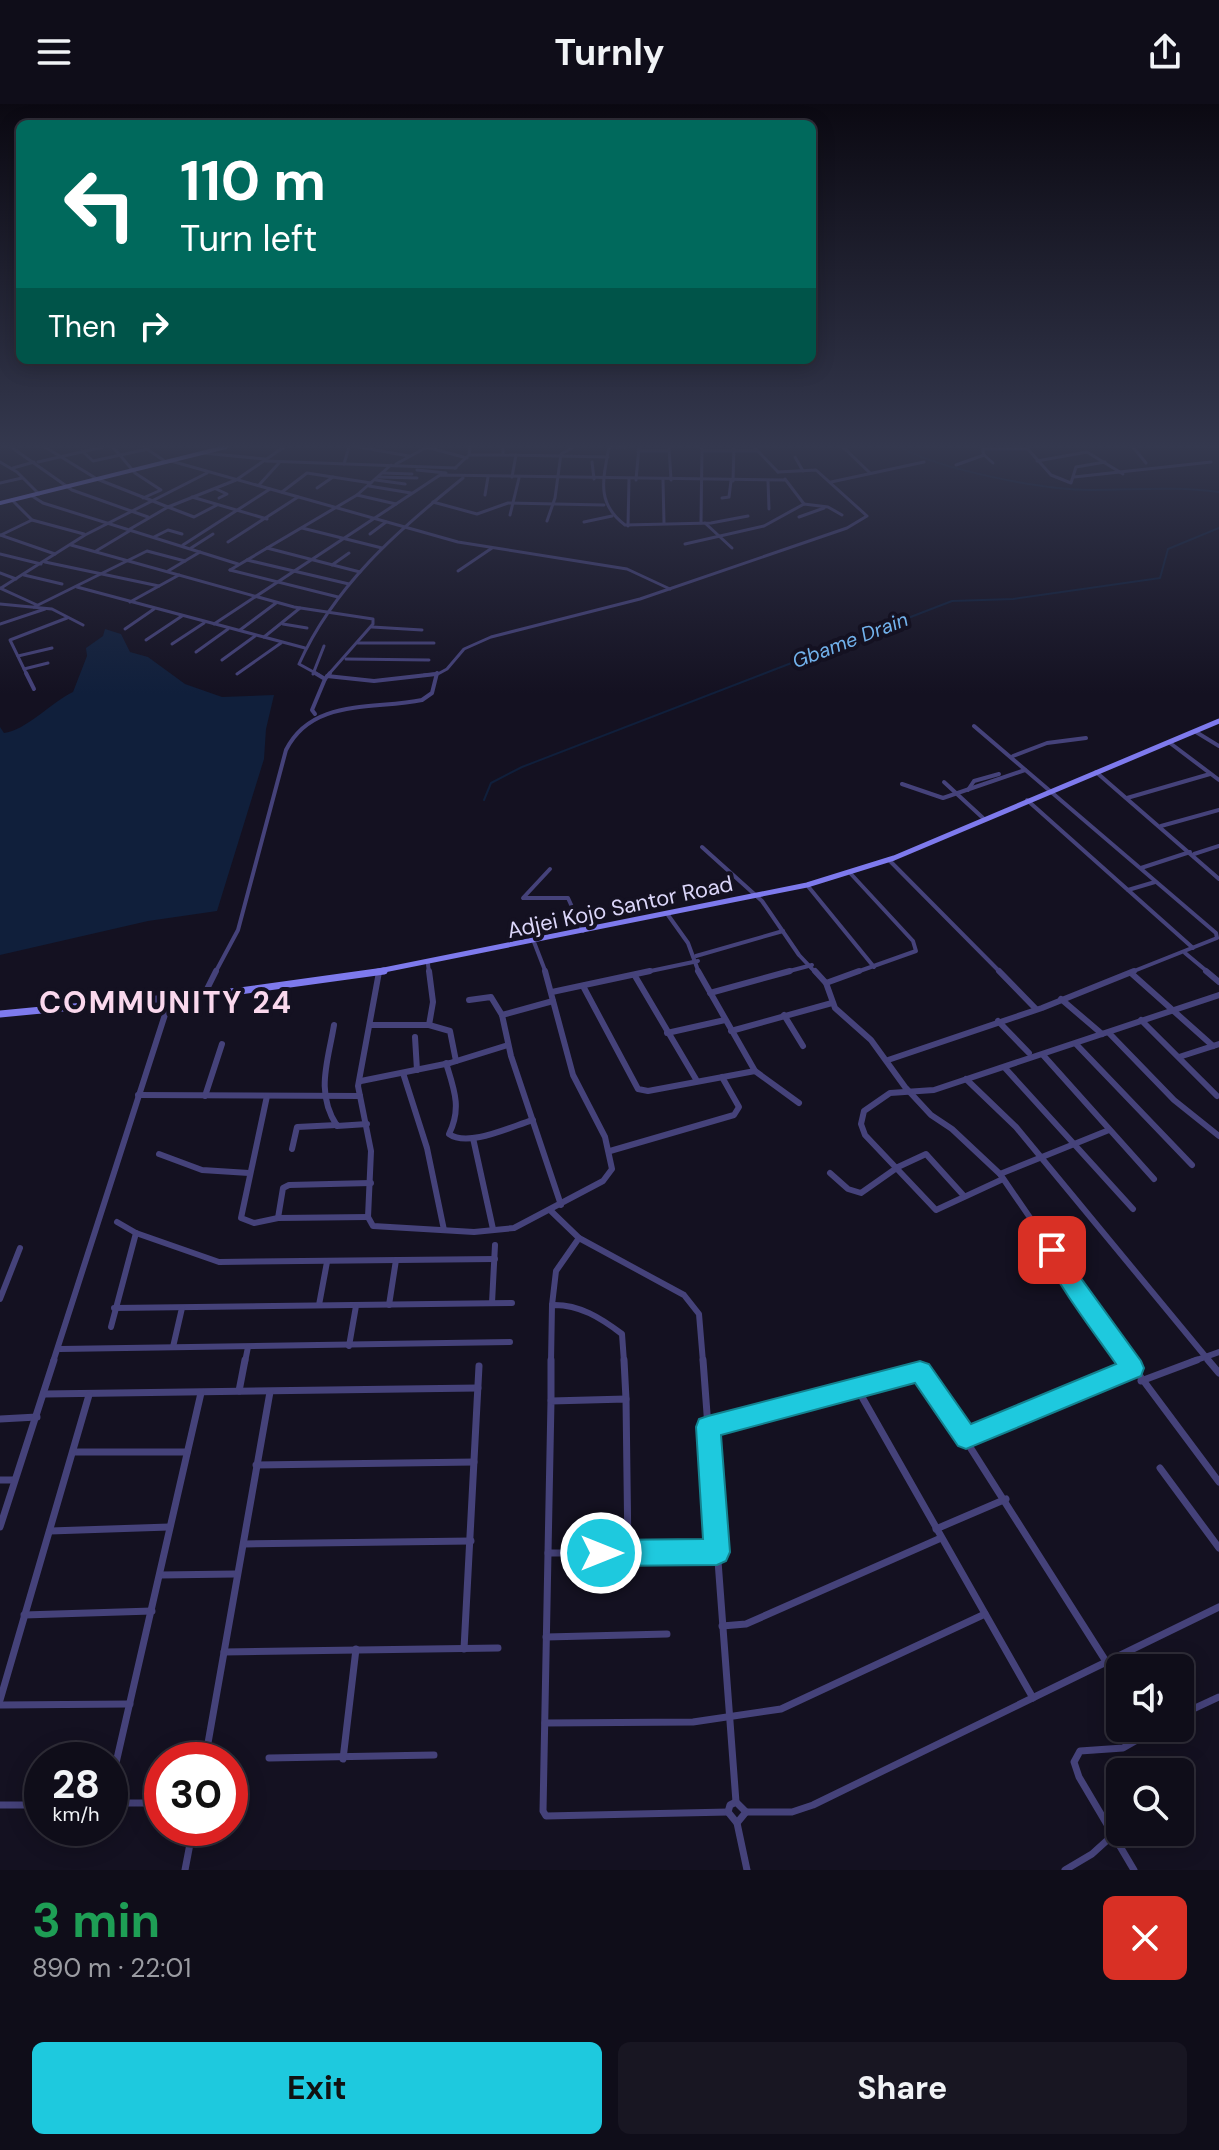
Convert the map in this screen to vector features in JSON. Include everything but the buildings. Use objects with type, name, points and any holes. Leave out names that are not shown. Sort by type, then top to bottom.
[{"type":"street","points":[[65,529],[85,535]]},
{"type":"street","points":[[1,588],[95,529]]},
{"type":"street","points":[[182,546],[207,529]]},
{"type":"street","points":[[228,542],[249,529]]},
{"type":"street","points":[[299,529],[230,570],[338,597]]},
{"type":"street","points":[[306,529],[383,548]]},
{"type":"street","points":[[214,624],[358,529]]},
{"type":"street","points":[[370,534],[376,529]]},
{"type":"street","points":[[404,529],[338,597],[305,648],[299,664],[313,674],[326,678],[374,681],[436,674],[447,669],[464,649],[491,637],[670,589],[838,529]]},
{"type":"street","points":[[419,529],[458,542],[627,569],[670,589]]},
{"type":"street","points":[[710,529],[732,548]]},
{"type":"street","points":[[685,544],[750,529]]},
{"type":"street","points":[[95,551],[130,530],[238,564]]},
{"type":"street","points":[[153,537],[166,530],[182,534]]},
{"type":"street","points":[[190,549],[213,534]]},
{"type":"street","points":[[0,535],[56,554]]},
{"type":"street","points":[[71,545],[300,608],[374,621],[326,678],[312,710],[316,714]]},
{"type":"street","points":[[267,548],[360,572]]},
{"type":"street","points":[[458,571],[493,548]]},
{"type":"street","points":[[0,606],[36,606],[151,551],[185,561]]},
{"type":"street","points":[[168,571],[201,551]]},
{"type":"street","points":[[331,565],[349,553]]},
{"type":"street","points":[[0,554],[159,586]]},
{"type":"street","points":[[246,560],[349,584]]},
{"type":"street","points":[[0,573],[17,580]]},
{"type":"street","points":[[130,602],[180,574]]},
{"type":"street","points":[[23,575],[62,584]]},
{"type":"street","points":[[77,587],[305,648]]},
{"type":"street","points":[[1,588],[83,625]]},
{"type":"street","points":[[239,631],[277,602]]},
{"type":"street","points":[[263,638],[300,608]]},
{"type":"street","points":[[0,624],[46,609]]},
{"type":"street","points":[[125,629],[156,609]]},
{"type":"street","points":[[146,640],[182,616]]},
{"type":"street","points":[[34,689],[11,639],[67,618]]},
{"type":"street","points":[[172,644],[206,622]]},
{"type":"street","points":[[282,623],[307,628]]},
{"type":"street","points":[[371,627],[422,630]]},
{"type":"street","points":[[196,652],[229,629]]},
{"type":"street","points":[[222,660],[255,636]]},
{"type":"street","points":[[237,674],[282,642]]},
{"type":"street","points":[[357,643],[434,643]]},
{"type":"street","points":[[313,674],[324,646]]},
{"type":"street","points":[[18,656],[52,648]]},
{"type":"street","points":[[345,659],[429,660]]},
{"type":"street","points":[[24,669],[48,663]]},
{"type":"street","points":[[204,995],[225,961],[238,930],[291,734],[316,714],[422,700],[432,693],[436,674]]},
{"type":"street","name":"Adjei Kojo Santor Road","points":[[0,1014],[204,995],[428,964],[807,885],[889,860],[1219,721]]},
{"type":"street","points":[[888,1060],[1036,1009],[1215,941],[1216,933],[974,726]]},
{"type":"street","points":[[1196,732],[1219,746]]},
{"type":"street","points":[[1012,757],[1047,743],[1086,738]]},
{"type":"street","points":[[1170,743],[1216,777]]},
{"type":"street","points":[[902,784],[938,798],[986,785],[1000,774],[1026,769]]},
{"type":"street","points":[[1096,772],[1219,879]]},
{"type":"street","points":[[1126,798],[1216,777]]},
{"type":"street","points":[[944,782],[983,818]]},
{"type":"street","points":[[1027,800],[1193,948]]},
{"type":"street","points":[[1160,826],[1219,810]]},
{"type":"street","points":[[1140,868],[1219,846]]},
{"type":"street","points":[[702,847],[757,897],[799,955],[812,965],[826,983],[832,1003],[888,1060],[905,1087],[920,1099],[931,1115],[952,1129],[1002,1177],[1141,1381],[1219,1482]]},
{"type":"street","points":[[889,860],[1036,1009]]},
{"type":"street","points":[[550,869],[523,898],[568,898],[583,931]]},
{"type":"street","points":[[826,983],[916,951],[917,945],[851,874]]},
{"type":"street","points":[[1127,891],[1155,882]]},
{"type":"street","points":[[807,885],[874,967]]},
{"type":"street","points":[[668,915],[697,958],[699,975],[755,1071],[799,1103]]},
{"type":"street","points":[[552,992],[635,976],[783,931]]},
{"type":"street","points":[[379,971],[360,1096],[367,1124],[371,1183],[368,1217],[373,1226],[444,1230],[493,1229],[526,1224],[607,1177],[613,1163],[605,1135],[574,1076],[552,992],[534,942]]},
{"type":"street","points":[[1185,953],[1219,982]]},
{"type":"street","points":[[428,964],[433,1002],[429,1025]]},
{"type":"street","points":[[710,993],[812,965]]},
{"type":"street","points":[[1131,973],[1216,1045]]},
{"type":"street","points":[[635,976],[697,1081]]},
{"type":"street","points":[[583,986],[620,1061],[638,1089],[648,1091],[755,1071]]},
{"type":"street","points":[[1109,1130],[936,1210],[865,1135],[861,1124],[864,1111],[869,1106],[882,1096],[905,1087],[934,1090],[1219,995]]},
{"type":"street","points":[[0,1527],[13,1480],[60,1349],[171,996]]},
{"type":"street","points":[[469,1000],[491,997],[502,1015],[508,1045],[561,1205]]},
{"type":"street","points":[[1061,999],[1106,1034],[1174,1100],[1219,1136]]},
{"type":"street","points":[[502,1015],[553,1001]]},
{"type":"street","points":[[731,1031],[832,1003]]},
{"type":"street","points":[[784,1015],[803,1046]]},
{"type":"street","points":[[667,1033],[725,1020]]},
{"type":"street","points":[[1141,1020],[1217,1096]]},
{"type":"street","points":[[998,1021],[1029,1053]]},
{"type":"street","points":[[334,1025],[323,1075],[322,1098],[337,1126]]},
{"type":"street","points":[[371,1025],[429,1025],[450,1031],[456,1061]]},
{"type":"street","points":[[415,1037],[417,1070]]},
{"type":"street","points":[[205,1096],[222,1044]]},
{"type":"street","points":[[1076,1044],[1192,1165]]},
{"type":"street","points":[[361,1081],[456,1061],[508,1045]]},
{"type":"street","points":[[1179,1057],[1216,1045]]},
{"type":"street","points":[[1043,1055],[1154,1179]]},
{"type":"street","points":[[446,1063],[459,1111],[459,1119],[449,1134],[454,1138],[473,1138],[533,1120]]},
{"type":"street","points":[[1004,1067],[1133,1209]]},
{"type":"street","points":[[403,1073],[427,1148],[444,1230]]},
{"type":"street","points":[[610,1151],[734,1115],[739,1107],[722,1077]]},
{"type":"street","points":[[966,1079],[989,1096],[1219,1373]]},
{"type":"street","points":[[138,1095],[360,1096]]},
{"type":"street","points":[[267,1096],[241,1218],[254,1223],[278,1218],[368,1217]]},
{"type":"street","points":[[292,1149],[297,1127],[330,1123],[337,1126],[367,1124]]},
{"type":"street","points":[[473,1138],[493,1229]]},
{"type":"street","points":[[159,1154],[197,1170],[249,1173]]},
{"type":"street","points":[[830,1173],[841,1185],[861,1193],[898,1167],[926,1154],[964,1196]]},
{"type":"street","points":[[278,1218],[283,1188],[289,1185],[371,1183]]},
{"type":"street","points":[[551,1211],[579,1238],[684,1295],[699,1314],[736,1802],[746,1812],[792,1812],[813,1805],[1106,1663]]},
{"type":"street","points":[[117,1222],[136,1233],[219,1262],[495,1259]]},
{"type":"street","points":[[111,1327],[136,1233]]},
{"type":"street","points":[[579,1238],[556,1271],[552,1305],[543,1811],[546,1816],[728,1812]]},
{"type":"street","points":[[492,1303],[495,1245]]},
{"type":"street","points":[[0,1299],[20,1248]]},
{"type":"street","points":[[389,1305],[396,1260]]},
{"type":"street","points":[[319,1305],[327,1262]]},
{"type":"street","points":[[114,1308],[512,1303]]},
{"type":"street","points":[[552,1305],[573,1306],[622,1334],[628,1553]]},
{"type":"street","points":[[349,1346],[356,1306]]},
{"type":"street","points":[[173,1347],[182,1308]]},
{"type":"street","points":[[60,1349],[510,1342]]},
{"type":"street","points":[[239,1391],[248,1347]]},
{"type":"street","points":[[1141,1381],[1219,1352]]},
{"type":"street","points":[[464,1649],[479,1366]]},
{"type":"street","points":[[966,1438],[1132,1368]]},
{"type":"street","points":[[708,1427],[858,1390],[920,1371],[1006,1499],[1106,1661]]},
{"type":"street","points":[[45,1394],[478,1388]]},
{"type":"street","points":[[858,1390],[1033,1698]]},
{"type":"street","points":[[121,1742],[201,1392]]},
{"type":"street","points":[[208,1742],[270,1392]]},
{"type":"street","points":[[89,1395],[0,1703],[130,1704]]},
{"type":"street","points":[[551,1401],[626,1399]]},
{"type":"street","points":[[0,1419],[37,1417]]},
{"type":"street","points":[[73,1452],[187,1452]]},
{"type":"street","points":[[256,1465],[474,1462]]},
{"type":"street","points":[[1160,1468],[1219,1548]]},
{"type":"street","points":[[0,1480],[13,1480]]},
{"type":"street","points":[[936,1529],[1006,1499]]},
{"type":"street","points":[[50,1531],[169,1527]]},
{"type":"street","points":[[722,1626],[746,1624],[941,1538]]},
{"type":"street","points":[[243,1544],[471,1541]]},
{"type":"street","points":[[548,1553],[717,1552]]},
{"type":"street","points":[[160,1575],[236,1574]]},
{"type":"street","points":[[1125,1654],[1219,1607]]},
{"type":"street","points":[[24,1615],[152,1611]]},
{"type":"street","points":[[545,1723],[729,1720],[781,1709],[985,1614]]},
{"type":"street","points":[[546,1637],[667,1634]]},
{"type":"street","points":[[224,1652],[498,1648]]},
{"type":"street","points":[[343,1759],[356,1649]]},
{"type":"street","points":[[1194,1709],[1219,1697]]},
{"type":"street","points":[[1106,1823],[1076,1771],[1076,1755],[1084,1749],[1123,1748],[1134,1742]]},
{"type":"street","points":[[269,1758],[434,1755]]},
{"type":"street","points":[[736,1802],[730,1805],[728,1812],[731,1820],[737,1823]]},
{"type":"street","points":[[0,1805],[24,1805]]},
{"type":"street","points":[[737,1823],[743,1820],[746,1812]]},
{"type":"street","points":[[737,1823],[747,1870]]},
{"type":"street","points":[[1065,1870],[1106,1841]]},
{"type":"street","points":[[185,1870],[190,1846]]},
{"type":"street","points":[[1120,1846],[1134,1870]]},
{"type":"water","points":[[105,629],[121,634],[130,652],[148,657],[185,684],[222,697],[274,695],[266,729],[264,759],[217,911],[148,921],[0,955],[0,727],[4,733],[21,727],[73,692],[87,656],[86,648],[103,636]]},
{"type":"waterway","name":"Gbame Drain","points":[[484,800],[491,783],[522,767],[952,601],[1013,599],[1160,578],[1168,549],[1216,529]]},
{"type":"district","name":"COMMUNITY 24","points":[[166,1002]]},
{"type":"route","points":[[601,1553],[717,1552],[708,1427],[858,1390],[920,1371],[966,1438],[1132,1368],[1067,1277],[1052,1250]]}]
